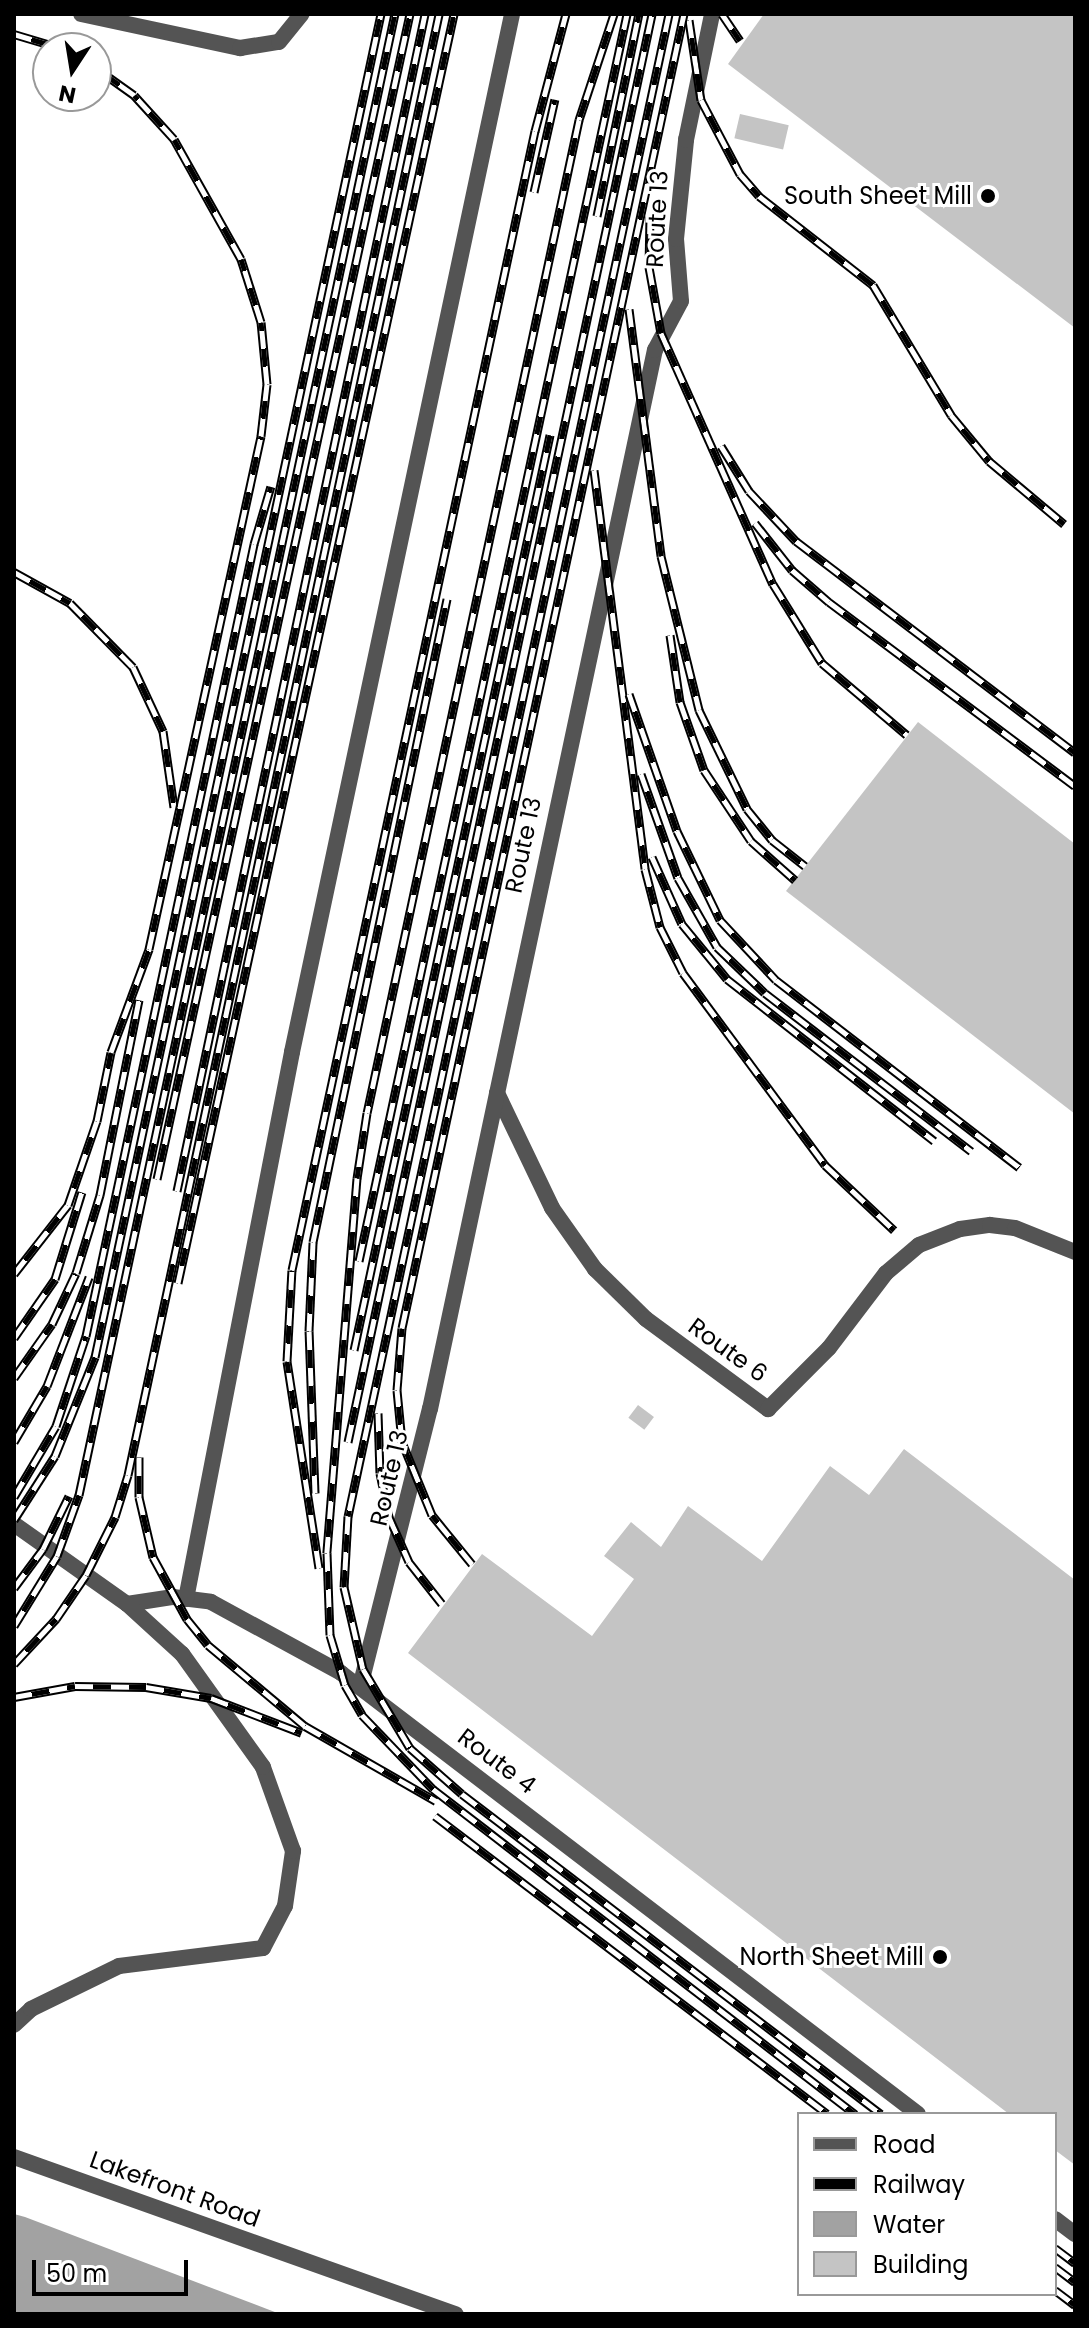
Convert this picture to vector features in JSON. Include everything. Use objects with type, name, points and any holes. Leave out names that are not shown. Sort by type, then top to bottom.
[{"type":"street","points":[[81,14],[240,48],[279,42],[302,14]]},
{"type":"street","points":[[186,1599],[292,1052],[512,14]]},
{"type":"street","name":"Route 13","points":[[360,1687],[417,1468],[655,350],[681,301],[676,239],[686,140],[712,14]]},
{"type":"street","name":"Route 6","points":[[497,1093],[552,1208],[595,1269],[646,1319],[768,1409],[829,1348],[886,1273],[919,1245],[960,1229],[990,1225],[1015,1228],[1075,1252]]},
{"type":"street","points":[[14,1524],[127,1604],[182,1654],[263,1767],[293,1851],[285,1906],[263,1948],[119,1966],[31,2009],[14,2025]]},
{"type":"street","name":"Route 4","points":[[127,1604],[186,1599],[211,1602],[360,1687],[915,2112]]},
{"type":"street","name":"Lakefront Road","points":[[14,2157],[456,2314]]},
{"type":"street","points":[[1057,2220],[1075,2234]]},
{"type":"water","points":[[14,2214],[25,2217],[280,2314],[14,2314]]},
{"type":"building","name":"South Sheet Mill","points":[[764,14],[1075,14],[1075,328],[728,64]]},
{"type":"building","points":[[740,114],[789,125],[783,150],[734,138]]},
{"type":"building","points":[[918,722],[1075,844],[1075,1114],[786,891]]},
{"type":"building","points":[[638,1405],[654,1417],[644,1430],[628,1418]]},
{"type":"building","name":"North Sheet Mill","points":[[904,1449],[1075,1580],[1075,2165],[1057,2152],[1057,2112],[1006,2112],[408,1653],[482,1554],[592,1636],[634,1579],[604,1556],[631,1522],[661,1547],[688,1506],[762,1561],[830,1466],[869,1495]]},
{"type":"railway","points":[[14,1520],[55,1456],[95,1357],[381,14]]},
{"type":"railway","points":[[14,1626],[57,1556],[79,1495],[395,14]]},
{"type":"railway","points":[[157,1179],[410,14]]},
{"type":"railway","points":[[177,1191],[425,14]]},
{"type":"railway","points":[[14,1664],[56,1619],[86,1575],[115,1517],[128,1475],[439,14]]},
{"type":"railway","points":[[178,1283],[454,14]]},
{"type":"railway","points":[[319,1568],[287,1361],[292,1270],[535,131],[566,14]]},
{"type":"railway","points":[[614,14],[579,120],[367,1113],[357,1178],[327,1553],[330,1635],[345,1685],[362,1715],[433,1789],[852,2112]]},
{"type":"railway","points":[[359,1261],[627,14]]},
{"type":"railway","points":[[597,216],[639,14]]},
{"type":"railway","points":[[348,1442],[652,14]]},
{"type":"railway","points":[[669,14],[348,1516],[344,1587],[363,1669],[410,1748],[462,1794],[878,2112]]},
{"type":"railway","points":[[472,1564],[432,1515],[402,1442],[397,1390],[402,1328],[684,14]]},
{"type":"railway","points":[[722,14],[740,41]]},
{"type":"railway","points":[[689,20],[701,100],[740,174],[759,196],[873,285],[951,415],[989,461],[1064,524]]},
{"type":"railway","points":[[14,34],[32,39]]},
{"type":"railway","points":[[14,1274],[68,1205],[97,1121],[111,1052],[149,949],[261,436],[267,384],[261,322],[241,259],[174,139],[134,95],[112,79]]},
{"type":"railway","points":[[534,192],[555,99]]},
{"type":"railway","points":[[650,216],[649,267],[661,333],[773,584],[822,663],[907,735]]},
{"type":"railway","points":[[629,309],[661,556],[699,710],[747,809],[772,840],[805,866]]},
{"type":"railway","points":[[354,1350],[550,435]]},
{"type":"railway","points":[[721,446],[749,491],[796,541],[1075,753]]},
{"type":"railway","points":[[594,470],[645,869],[660,927],[683,973],[825,1165],[894,1230]]},
{"type":"railway","points":[[14,1497],[56,1426],[86,1336],[254,544],[271,486]]},
{"type":"railway","points":[[755,523],[792,570],[829,602],[1075,786]]},
{"type":"railway","points":[[14,572],[70,603],[133,667],[163,731],[174,807]]},
{"type":"railway","points":[[315,1493],[309,1331],[313,1242],[447,599]]},
{"type":"railway","points":[[670,635],[680,702],[704,770],[751,841],[795,880]]},
{"type":"railway","points":[[629,694],[677,831],[720,920],[776,980],[1019,1167]]},
{"type":"railway","points":[[641,774],[678,878],[717,947],[765,993],[971,1151]]},
{"type":"railway","points":[[652,857],[682,924],[727,979],[934,1141]]},
{"type":"railway","points":[[14,1378],[52,1324],[76,1273],[100,1195],[139,1000]]},
{"type":"railway","points":[[14,1338],[55,1279],[82,1192]]},
{"type":"railway","points":[[14,1442],[47,1386],[89,1277]]},
{"type":"railway","points":[[378,1413],[380,1473],[389,1517],[409,1562],[442,1604]]},
{"type":"railway","points":[[139,1457],[139,1497],[153,1557],[187,1619],[208,1645],[305,1726],[436,1801]]},
{"type":"railway","points":[[14,1588],[43,1549],[69,1496]]},
{"type":"railway","points":[[14,1697],[75,1686],[146,1687],[211,1698],[302,1733]]},
{"type":"railway","points":[[435,1816],[824,2112]]},
{"type":"railway","points":[[1057,2250],[1075,2263]]},
{"type":"railway","points":[[1057,2268],[1075,2282]]},
{"type":"railway","points":[[1057,2292],[1075,2305]]},
{"type":"place","name":"South Sheet Mill","points":[[988,196]]},
{"type":"place","name":"North Sheet Mill","points":[[940,1957]]}]
